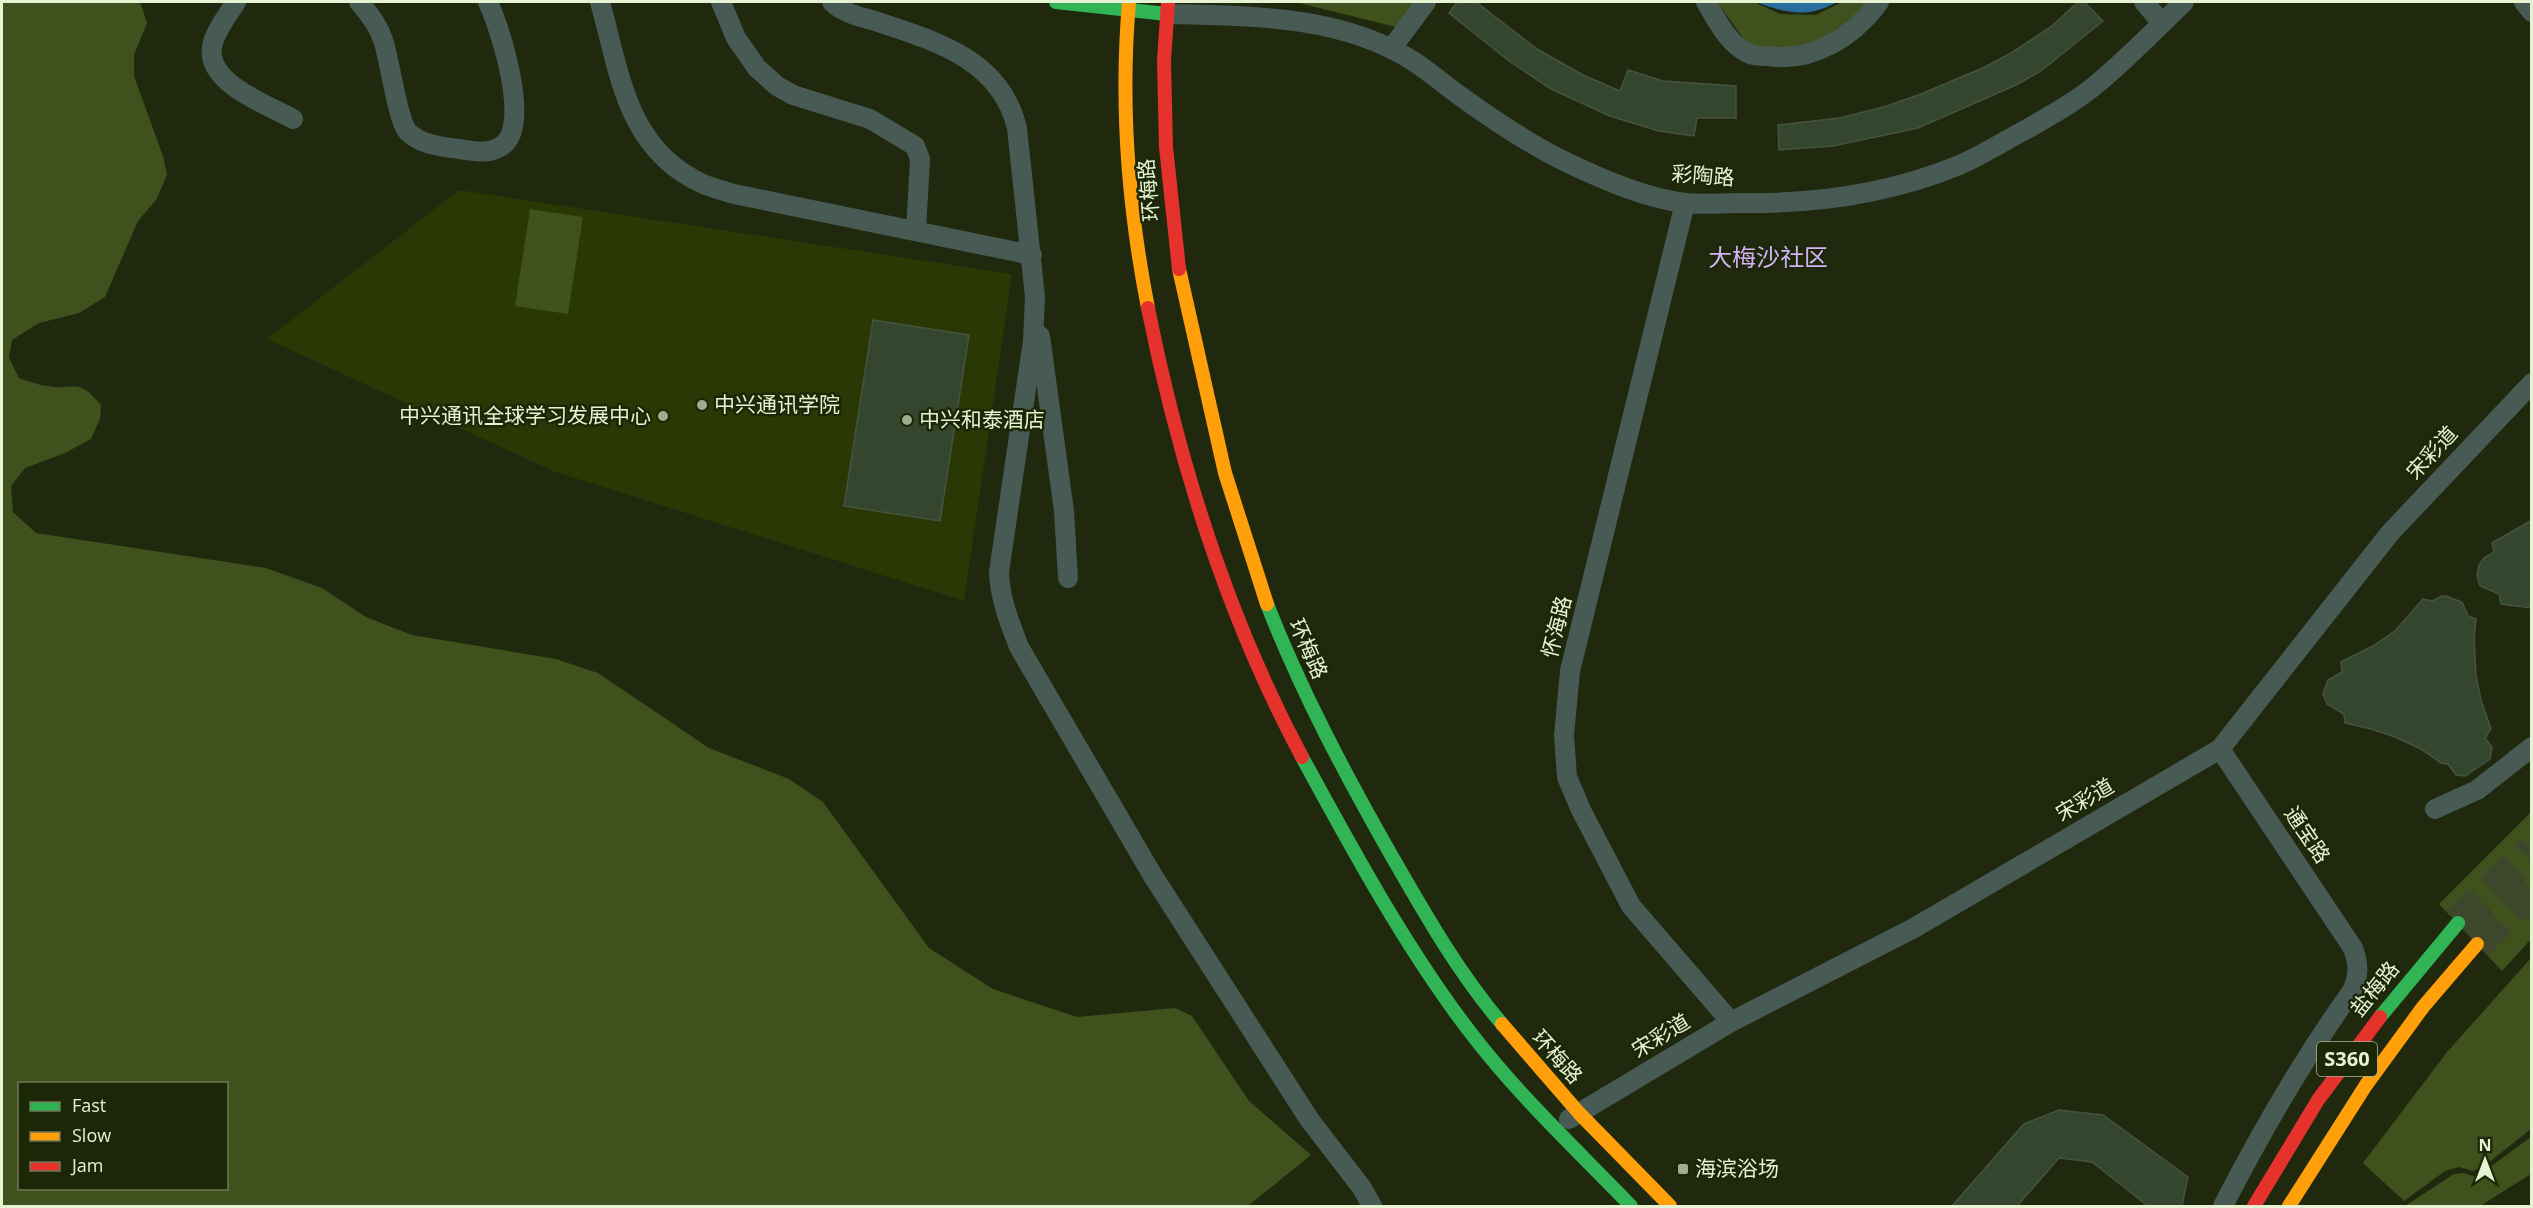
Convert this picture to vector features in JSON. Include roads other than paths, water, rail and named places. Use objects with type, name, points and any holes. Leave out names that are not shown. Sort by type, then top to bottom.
[{"type":"main road","points":[[1056,2],[1167,8]]},
{"type":"main road","name":"环梅路","points":[[1129,6],[1125,92],[1127,138],[1141,275],[1174,417],[1231,603],[1254,660],[1289,732],[1412,947],[1452,1008],[1511,1080],[1631,1206]]},
{"type":"main road","name":"环梅路","points":[[1167,8],[1164,62],[1166,147],[1180,279],[1225,473],[1244,539],[1291,665],[1335,756],[1456,966],[1502,1026],[1579,1113],[1670,1206]]},
{"type":"main road","name":"盐梅路","points":[[2254,1206],[2282,1157],[2341,1067],[2398,992],[2458,923]]},
{"type":"main road","name":"S360","points":[[2289,1206],[2366,1085],[2423,1007],[2477,944]]},
{"type":"street","points":[[236,2],[212,45],[212,60],[217,72],[237,89],[293,119]]},
{"type":"street","points":[[359,2],[383,37],[401,116],[408,132],[431,145],[481,152],[497,148],[505,143],[513,129],[514,99],[506,56],[488,2]]},
{"type":"street","points":[[600,2],[622,90],[638,126],[656,149],[675,166],[702,184],[734,194],[1032,255]]},
{"type":"street","points":[[722,2],[736,38],[757,68],[777,86],[792,95],[870,119],[915,146],[920,159],[916,231]]},
{"type":"street","points":[[832,2],[858,16],[945,45],[969,59],[1001,90],[1009,103],[1017,128],[1035,297],[1064,511],[1068,578]]},
{"type":"street","points":[[1391,50],[1426,2]]},
{"type":"street","points":[[1706,2],[1729,38],[1736,44],[1750,54],[1782,58],[1823,50],[1857,27],[1879,2]]},
{"type":"street","points":[[2144,2],[2162,23]]},
{"type":"street","name":"彩陶路","points":[[1167,8],[1206,15],[1313,24],[1353,33],[1412,61],[1499,123],[1566,162],[1633,190],[1685,203],[1786,203],[1852,196],[1915,181],[1948,169],[2049,116],[2097,84],[2184,2]]},
{"type":"street","points":[[2524,2],[2532,12]]},
{"type":"street","name":"怀海路","points":[[1685,203],[1570,671],[1563,735],[1567,777],[1631,906],[1731,1022]]},
{"type":"street","points":[[1035,297],[1033,341],[999,572],[1000,592],[1005,612],[1019,646],[1153,876],[1309,1119],[1362,1188],[1372,1206]]},
{"type":"street","name":"宋彩道","points":[[1555,1127],[1731,1022],[1914,928],[2220,749],[2390,533],[2532,383]]},
{"type":"street","points":[[2435,810],[2477,790],[2532,747]]},
{"type":"street","name":"通宝路","points":[[2220,749],[2353,948],[2358,969],[2357,981],[2352,991],[2314,1047],[2256,1143],[2223,1206]]},
{"type":"water","points":[[1757,2],[1837,2],[1817,10],[1797,12]]},
{"type":"tunnel","points":[[2458,923],[2532,850]]},
{"type":"tunnel","points":[[2477,944],[2532,891]]},
{"type":"place","name":"中兴通讯学院","points":[[702,405]]},
{"type":"place","name":"中兴通讯全球学习发展中心","points":[[663,416]]},
{"type":"place","name":"中兴和泰酒店","points":[[907,420]]},
{"type":"place","name":"海滨浴场","points":[[1683,1169]]},
{"type":"district","name":"大梅沙社区","points":[[1768,258]]}]
